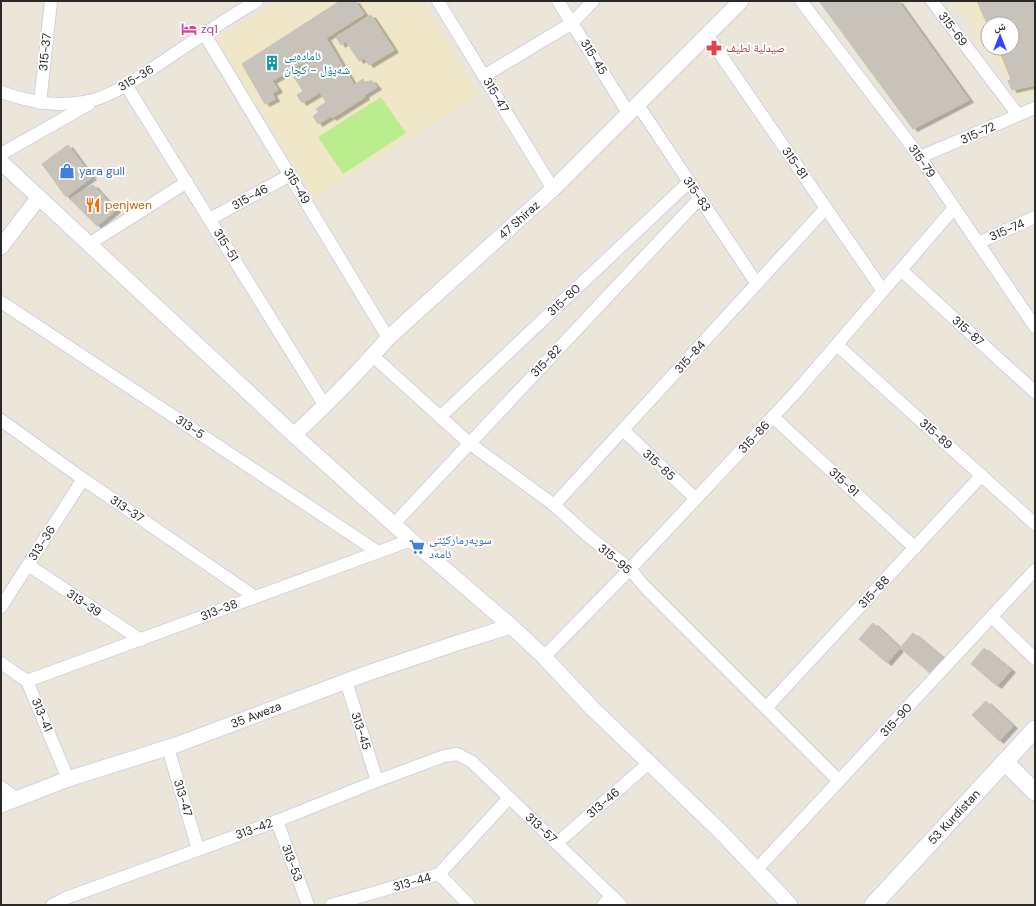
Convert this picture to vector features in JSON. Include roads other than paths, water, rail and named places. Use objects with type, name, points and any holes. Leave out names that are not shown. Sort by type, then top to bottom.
[{"type":"main road","name":"53 Kurdistan","points":[[873,905],[1035,729]]},
{"type":"main road","points":[[1005,762],[1035,792]]},
{"type":"street","name":"315-37","points":[[40,103],[51,1]]},
{"type":"street","name":"315-36","points":[[1,92],[40,103],[73,104],[95,100],[126,85],[205,35],[244,4],[257,1]]},
{"type":"street","name":"315-47","points":[[438,1],[553,189]]},
{"type":"street","name":"315-45","points":[[558,1],[633,109]]},
{"type":"street","points":[[484,76],[572,23],[593,1]]},
{"type":"street","name":"47 Shiraz","points":[[294,435],[325,406],[373,356],[388,338],[553,189],[741,1]]},
{"type":"street","name":"315-79","points":[[801,1],[920,158],[1035,326]]},
{"type":"street","name":"315-69","points":[[932,1],[1018,115]]},
{"type":"street","name":"315-49","points":[[205,35],[388,338]]},
{"type":"street","name":"315-81","points":[[707,35],[883,291]]},
{"type":"street","name":"315-51","points":[[126,85],[325,406]]},
{"type":"street","points":[[1,154],[95,100]]},
{"type":"street","name":"315-72","points":[[920,158],[1035,108]]},
{"type":"street","name":"315-83","points":[[633,109],[689,182],[757,284]]},
{"type":"street","points":[[1,162],[294,435],[393,525],[511,626],[544,657],[592,708],[721,832],[790,905]]},
{"type":"street","name":"315-46","points":[[210,219],[290,175]]},
{"type":"street","points":[[89,244],[187,182]]},
{"type":"street","name":"315-80","points":[[440,417],[689,182]]},
{"type":"street","points":[[1,247],[39,197]]},
{"type":"street","name":"315-82","points":[[393,525],[700,198]]},
{"type":"street","name":"315-84","points":[[554,506],[826,208]]},
{"type":"street","name":"315-86","points":[[544,657],[630,569],[773,417],[837,345],[954,208]]},
{"type":"street","name":"315-74","points":[[978,243],[1035,217]]},
{"type":"street","name":"315-87","points":[[901,270],[1035,392]]},
{"type":"street","name":"313-5","points":[[1,302],[378,552]]},
{"type":"street","name":"315-89","points":[[837,345],[1035,524]]},
{"type":"street","name":"315-95","points":[[373,356],[469,443],[554,506],[587,535],[630,569],[644,586],[839,782]]},
{"type":"street","name":"315-91","points":[[773,417],[915,548]]},
{"type":"street","name":"313-37","points":[[3,426],[255,596]]},
{"type":"street","name":"315-85","points":[[623,430],[696,499]]},
{"type":"street","name":"315-88","points":[[766,708],[982,475]]},
{"type":"street","name":"313-36","points":[[1,607],[83,479]]},
{"type":"street","name":"313-38","points":[[27,681],[141,640],[255,596],[411,540]]},
{"type":"street","name":"313-39","points":[[28,565],[141,640]]},
{"type":"street","name":"315-90","points":[[757,869],[1035,570]]},
{"type":"street","points":[[992,616],[1035,659]]},
{"type":"street","name":"35 Aweza","points":[[1,805],[68,779],[168,748],[346,681],[511,626]]},
{"type":"street","points":[[1,663],[27,681]]},
{"type":"street","name":"313-41","points":[[27,681],[68,779]]},
{"type":"street","name":"313-45","points":[[346,681],[377,781]]},
{"type":"street","name":"313-47","points":[[168,748],[198,849]]},
{"type":"street","name":"313-42","points":[[52,905],[68,902],[198,849],[277,821],[444,756],[457,754]]},
{"type":"street","name":"313-57","points":[[457,754],[471,762],[621,905]]},
{"type":"street","name":"313-46","points":[[557,843],[649,763]]},
{"type":"street","points":[[1,788],[16,798]]},
{"type":"street","name":"313-44","points":[[331,905],[439,874],[509,798]]},
{"type":"street","name":"313-53","points":[[277,821],[308,905]]},
{"type":"street","points":[[439,874],[468,905]]},
{"type":"street","points":[[603,905],[612,896]]},
{"type":"place","name":"zq1","points":[[189,29]]},
{"type":"place","name":"صیدلیة لطیف","points":[[714,48]]},
{"type":"place","name":"ئامادەیی شەپۆل - کچان","points":[[272,63]]},
{"type":"place","name":"yara gull","points":[[67,171]]},
{"type":"place","name":"penjwen","points":[[93,205]]},
{"type":"place","name":"سوپەرمارکێتی ئامەد","points":[[417,547]]}]
